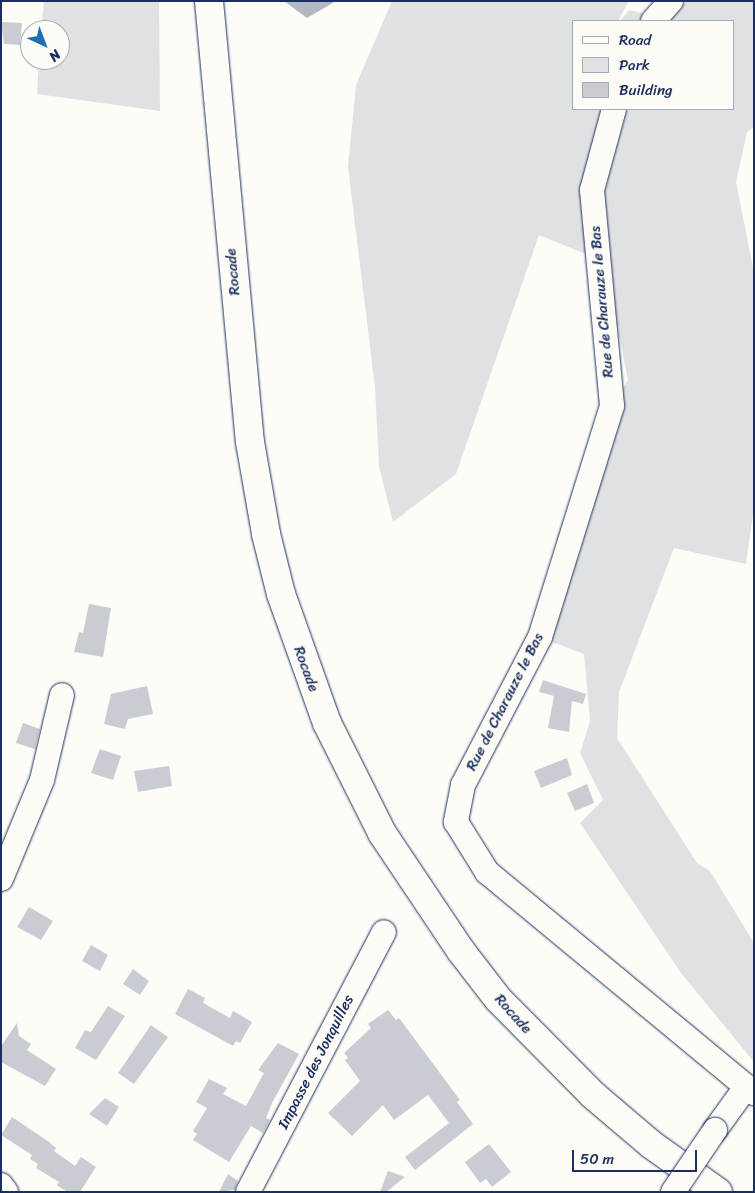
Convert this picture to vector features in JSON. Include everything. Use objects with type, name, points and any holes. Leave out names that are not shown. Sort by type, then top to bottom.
[{"type":"main road","name":"Rocade","points":[[209,1],[250,442],[266,534],[281,594],[326,723],[387,842],[460,952],[498,999],[593,1095],[652,1145],[718,1192]]},
{"type":"street","points":[[654,20],[671,1]]},
{"type":"street","name":"Rue de Charauze le Bas","points":[[614,110],[592,190],[612,406],[540,637],[463,784],[456,822],[487,872],[750,1090]]},
{"type":"street","points":[[1,879],[42,780],[62,695]]},
{"type":"street","name":"Impasse des Jonquilles","points":[[248,1192],[384,932]]},
{"type":"street","points":[[672,1192],[715,1130],[750,1090]]},
{"type":"street","points":[[1,1185],[6,1192]]},
{"type":"green space","points":[[44,1],[159,1],[160,111],[37,94],[38,70],[70,70],[70,20],[42,20]]},
{"type":"green space","points":[[392,1],[629,1],[619,20],[572,20],[572,110],[735,110],[735,20],[621,20],[629,10],[665,19],[688,1],[754,1],[754,127],[747,132],[736,182],[754,273],[754,507],[746,564],[674,548],[619,692],[617,738],[697,863],[710,871],[754,943],[754,1062],[681,973],[580,823],[603,800],[580,753],[590,721],[584,654],[540,637],[612,406],[628,380],[610,289],[588,255],[539,235],[456,474],[393,522],[379,466],[375,387],[348,167],[356,85]]},
{"type":"shaded area","points":[[284,1],[336,1],[307,18]]},
{"type":"building","points":[[1,22],[20,23],[20,45],[4,44]]},
{"type":"building","points":[[89,604],[111,608],[103,657],[74,652],[79,632],[83,633]]},
{"type":"building","points":[[543,680],[586,694],[583,704],[572,701],[569,732],[548,728],[554,696],[539,692]]},
{"type":"building","points":[[147,686],[153,714],[128,719],[125,729],[104,724],[111,694]]},
{"type":"building","points":[[23,723],[40,729],[35,749],[16,743]]},
{"type":"building","points":[[100,749],[121,756],[113,780],[91,773]]},
{"type":"building","points":[[567,758],[572,775],[541,788],[534,771]]},
{"type":"building","points":[[169,766],[172,786],[138,792],[134,771]]},
{"type":"building","points":[[587,784],[594,803],[575,811],[567,793]]},
{"type":"building","points":[[29,907],[53,921],[41,940],[17,927]]},
{"type":"building","points":[[91,945],[108,955],[100,971],[82,961]]},
{"type":"building","points":[[133,969],[149,981],[140,995],[123,984]]},
{"type":"building","points":[[188,989],[205,998],[203,1003],[230,1018],[233,1011],[252,1022],[240,1043],[236,1041],[233,1046],[175,1014]]},
{"type":"building","points":[[108,1006],[125,1016],[96,1060],[75,1048],[85,1030],[91,1032]]},
{"type":"building","points":[[388,1010],[396,1020],[399,1018],[460,1100],[457,1102],[473,1124],[415,1170],[405,1157],[449,1123],[428,1095],[394,1120],[383,1105],[352,1136],[328,1113],[360,1081],[345,1060],[348,1058],[344,1053],[371,1028],[368,1024]]},
{"type":"building","points":[[17,1023],[19,1036],[31,1044],[27,1050],[56,1069],[45,1086],[1,1062],[1,1046]]},
{"type":"building","points":[[151,1025],[168,1037],[134,1084],[118,1073]]},
{"type":"building","points":[[278,1043],[299,1054],[272,1103],[266,1118],[270,1120],[263,1133],[251,1126],[229,1162],[193,1140],[197,1134],[193,1131],[207,1108],[196,1102],[209,1079],[227,1088],[223,1094],[246,1106],[264,1073],[258,1070]]},
{"type":"building","points":[[105,1098],[119,1107],[107,1126],[89,1114]]},
{"type":"building","points":[[12,1117],[49,1142],[56,1148],[54,1151],[75,1166],[81,1157],[96,1167],[80,1192],[67,1192],[57,1185],[59,1182],[36,1168],[38,1164],[30,1159],[32,1155],[1,1135]]},
{"type":"building","points":[[489,1144],[511,1172],[492,1187],[486,1179],[480,1183],[465,1162]]},
{"type":"building","points":[[388,1171],[405,1177],[386,1192],[380,1192]]},
{"type":"building","points":[[228,1174],[238,1181],[235,1190],[219,1192]]}]
